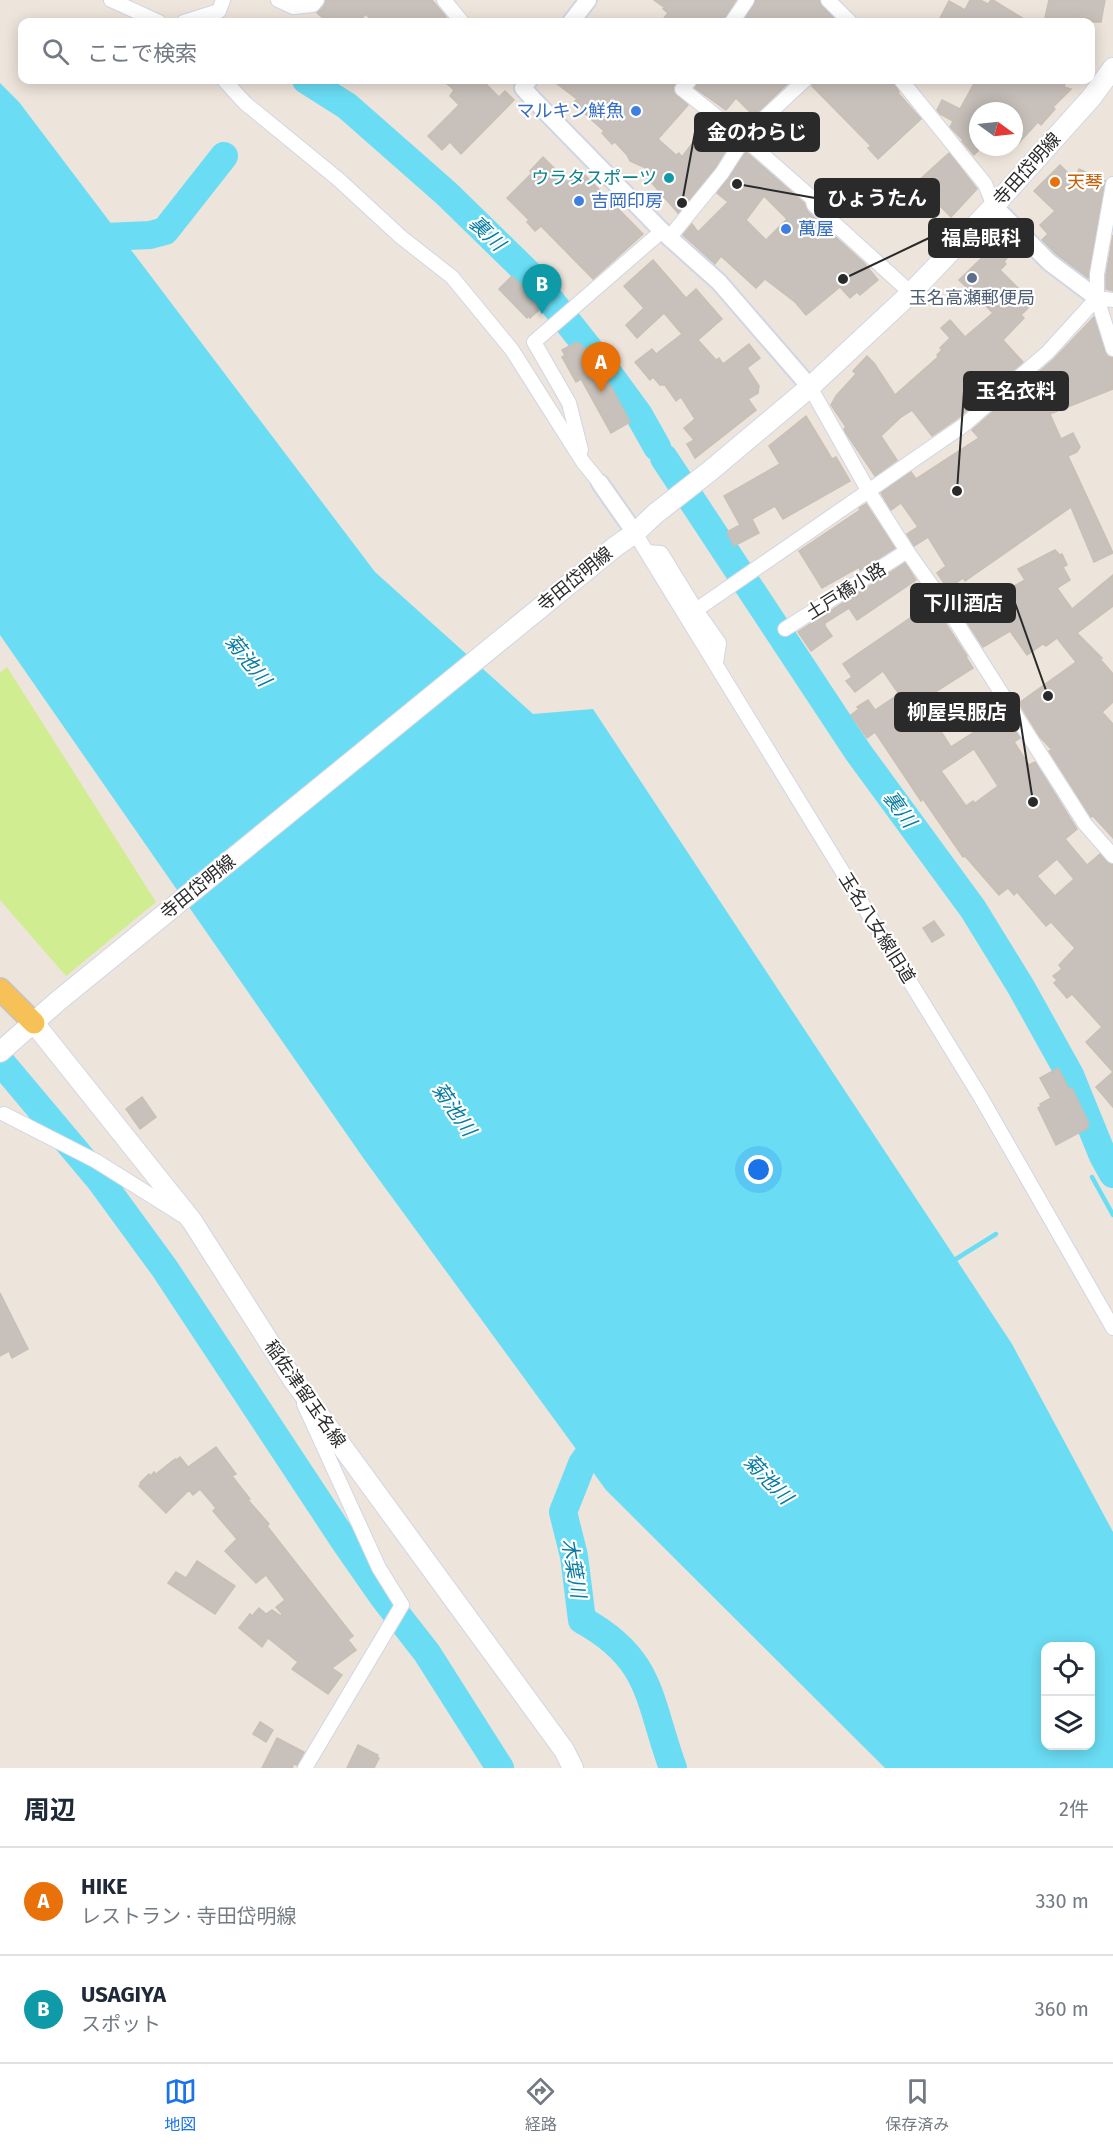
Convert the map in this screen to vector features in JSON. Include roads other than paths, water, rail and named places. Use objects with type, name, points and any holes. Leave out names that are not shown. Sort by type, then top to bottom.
[{"type":"main road","name":"寺田岱明線","points":[[4,1049],[58,1001],[616,546],[635,533],[810,387],[911,293],[994,206],[1091,98],[1113,68]]},
{"type":"main road","points":[[0,989],[34,1023]]},
{"type":"main road","name":"稲佐津留玉名線","points":[[34,1023],[192,1221],[292,1378],[564,1750],[573,1768]]},
{"type":"street","points":[[111,0],[150,18]]},
{"type":"street","points":[[197,18],[219,11],[223,0]]},
{"type":"street","points":[[278,0],[293,7],[313,5],[317,0]]},
{"type":"street","points":[[444,0],[459,18]]},
{"type":"street","points":[[574,18],[588,0]]},
{"type":"street","points":[[735,18],[747,0]]},
{"type":"street","points":[[828,0],[846,18]]},
{"type":"street","points":[[228,84],[245,103],[338,179],[401,237],[452,277],[512,350],[584,462],[635,533]]},
{"type":"street","points":[[524,84],[665,234],[719,282],[810,387],[868,490],[907,551],[946,606],[1085,824],[1113,856]]},
{"type":"street","points":[[686,84],[682,88],[812,198],[814,205],[911,293]]},
{"type":"street","points":[[584,462],[569,403],[534,342],[587,294],[665,234],[723,173],[745,139],[774,107],[800,84]]},
{"type":"street","points":[[904,84],[985,184],[994,206],[1049,262],[1105,299]]},
{"type":"street","points":[[1113,184],[1097,274],[1105,299],[1113,349]]},
{"type":"street","points":[[696,610],[964,425],[1105,299]]},
{"type":"street","name":"玉名八女線旧道","points":[[635,533],[980,1096],[1113,1328]]},
{"type":"street","name":"土戸橋小路","points":[[785,629],[907,551]]},
{"type":"street","points":[[647,552],[661,553],[719,643],[716,663]]},
{"type":"street","points":[[4,1114],[96,1161],[192,1221]]},
{"type":"street","points":[[292,1378],[379,1568],[402,1605],[305,1768]]},
{"type":"water","name":"菊池川","points":[[0,83],[19,102],[375,572],[533,714],[593,709],[1012,1344],[1113,1532],[1113,1768],[885,1768],[606,1490],[364,1159],[0,635]]},
{"type":"waterway","name":"裏川","points":[[312,84],[347,106],[447,194],[532,277],[609,374],[639,415],[657,447]]},
{"type":"waterway","name":"裏川","points":[[83,238],[150,235],[165,231],[224,156]]},
{"type":"waterway","name":"裏川","points":[[664,458],[858,752],[973,909],[1021,987],[1070,1075],[1103,1156],[1113,1174]]},
{"type":"waterway","points":[[0,1061],[100,1180],[165,1269],[345,1542],[384,1598],[427,1653],[500,1768]]},
{"type":"waterway","points":[[1092,1177],[1113,1215]]},
{"type":"waterway","points":[[956,1259],[996,1234]]},
{"type":"waterway","name":"木葉川","points":[[606,1429],[582,1464],[563,1512],[574,1556],[582,1620],[623,1650],[635,1666],[645,1683],[673,1768]]},
{"type":"place","name":"マルキン鮮魚","points":[[636,111]]},
{"type":"place","name":"ウラタスポーツ","points":[[669,178]]},
{"type":"place","name":"天琴","points":[[1055,182]]},
{"type":"place","name":"ひょうたん","points":[[737,184]]},
{"type":"place","name":"吉岡印房","points":[[579,201]]},
{"type":"place","name":"金のわらじ","points":[[682,203]]},
{"type":"place","name":"萬屋","points":[[786,229]]},
{"type":"place","name":"玉名高瀬郵便局","points":[[972,278]]},
{"type":"place","name":"福島眼科","points":[[843,279]]},
{"type":"place","name":"USAGIYA","points":[[542,314]]},
{"type":"place","name":"HIKE","points":[[601,392]]},
{"type":"place","name":"玉名衣料","points":[[957,491]]},
{"type":"place","name":"下川酒店","points":[[1048,696]]},
{"type":"place","name":"柳屋呉服店","points":[[1033,802]]}]
